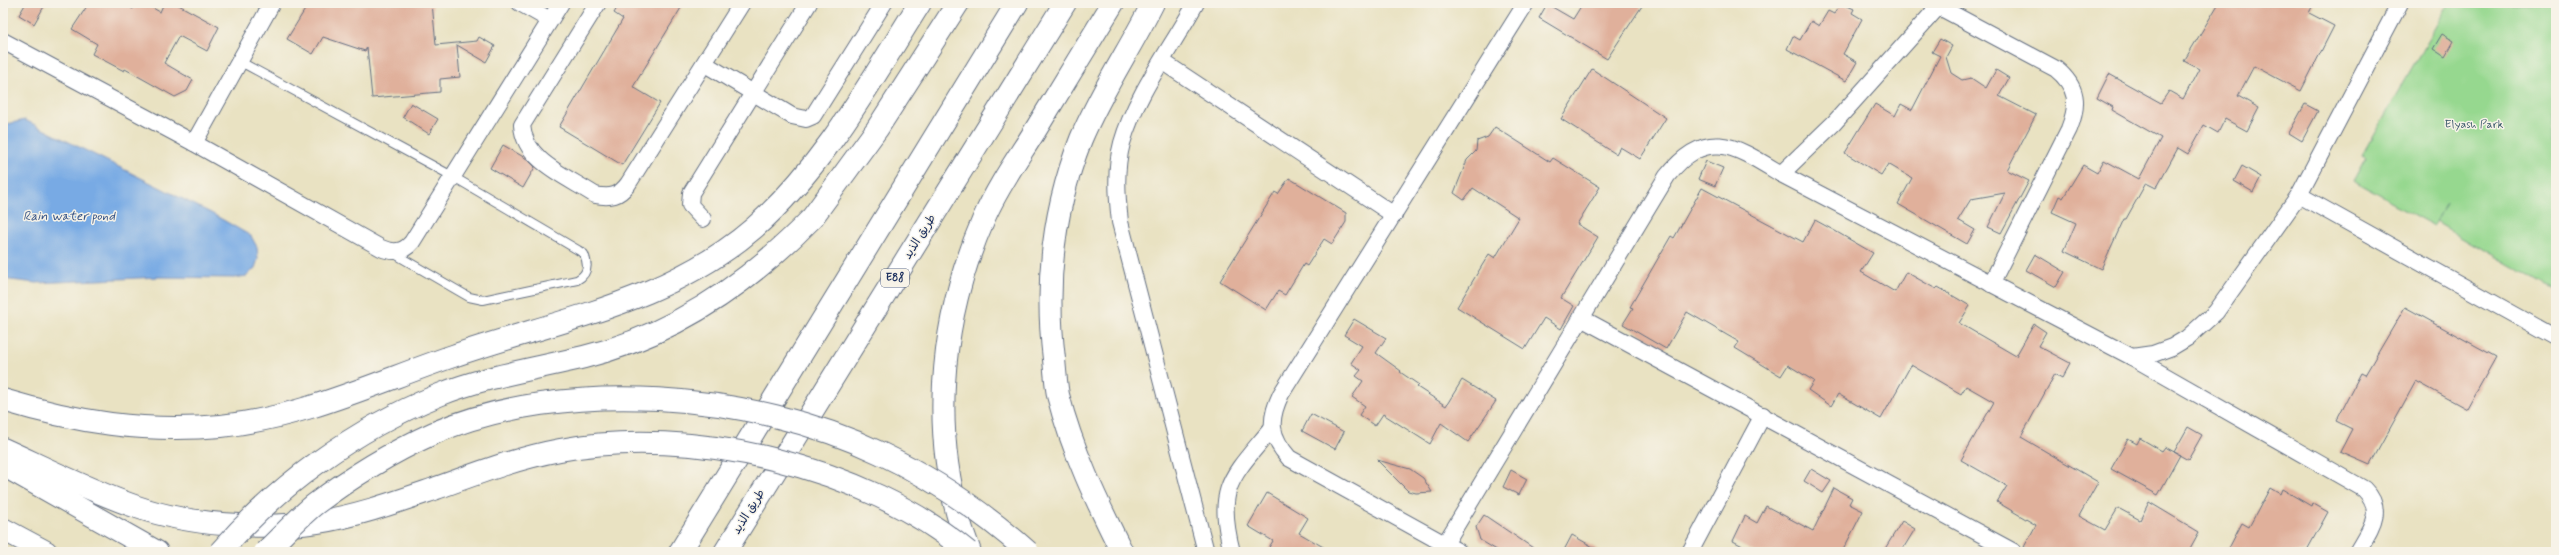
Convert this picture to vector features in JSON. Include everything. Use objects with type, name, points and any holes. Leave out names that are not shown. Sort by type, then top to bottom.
[{"type":"highway","points":[[3,400],[54,415],[110,425],[166,429],[223,426],[279,416],[334,400],[454,355],[637,297],[670,283],[712,258],[752,229],[788,196],[820,158],[920,3]]},
{"type":"highway","points":[[220,552],[237,533],[282,490],[331,453],[383,421],[439,395],[492,377],[584,357],[657,332],[692,315],[731,290],[774,256],[812,218],[873,135],[958,3]]},
{"type":"highway","points":[[680,552],[1017,3]]},
{"type":"highway","name":"طريق الذيد","points":[[725,552],[1065,3]]},
{"type":"highway","points":[[969,552],[950,482],[944,428],[944,374],[953,312],[965,267],[985,216],[1113,3]]},
{"type":"highway","points":[[1122,552],[1078,457],[1058,395],[1050,329],[1050,269],[1061,199],[1081,140],[1108,81],[1153,3]]},
{"type":"highway","points":[[265,552],[314,506],[372,465],[435,433],[502,411],[579,400],[655,398],[732,407],[807,425],[879,452],[939,484],[994,523],[1028,552]]},
{"type":"highway","points":[[3,448],[82,486],[138,507],[197,520],[256,525],[317,522],[376,509],[496,467],[560,450],[628,442],[695,445],[761,458],[814,471],[865,490],[914,515],[969,552]]},
{"type":"highway","points":[[3,465],[157,552]]},
{"type":"highway","points":[[3,528],[46,552]]},
{"type":"street","points":[[194,143],[272,3]]},
{"type":"street","points":[[520,3],[550,20]]},
{"type":"street","points":[[3,41],[194,143],[391,252],[408,248],[561,3]]},
{"type":"street","points":[[598,3],[522,125],[523,137],[528,148],[536,156],[596,195],[615,196],[622,191],[705,64],[742,3]]},
{"type":"street","points":[[703,219],[690,205],[689,197],[809,3]]},
{"type":"street","points":[[705,64],[792,116],[806,118],[813,116],[884,3]]},
{"type":"street","points":[[1196,3],[1163,62],[1141,95],[1130,119],[1122,144],[1117,196],[1120,222],[1206,552]]},
{"type":"street","points":[[1460,552],[1289,458],[1278,445],[1272,428],[1273,410],[1281,394],[1526,3]]},
{"type":"street","points":[[2132,357],[2153,354],[2172,347],[2204,325],[2225,300],[2299,196],[2400,3]]},
{"type":"street","points":[[1781,174],[1834,123],[1944,7],[2056,69],[2068,78],[2075,95],[2075,113],[2068,129],[1991,284]]},
{"type":"street","points":[[1163,62],[1394,215]]},
{"type":"street","points":[[1445,544],[1667,176],[1682,158],[1702,147],[1726,145],[1748,154],[1781,174],[2132,357],[2364,489],[2373,498],[2376,507],[2375,517],[2357,552]]},
{"type":"street","points":[[2299,196],[2556,338]]},
{"type":"street","points":[[1581,318],[2014,552]]},
{"type":"street","points":[[1690,552],[1763,415]]},
{"type":"street","points":[[1232,552],[1226,528],[1225,496],[1239,468],[1272,428]]},
{"type":"lane","points":[[239,61],[452,176],[584,254],[587,269],[584,276],[555,286],[483,300],[469,297],[391,252]]},
{"type":"green space","name":"Elyash Park","points":[[2449,3],[2556,3],[2556,292],[2436,222],[2434,226],[2353,181],[2366,157],[2362,155]]},
{"type":"water","name":"Rain water pond","points":[[25,120],[211,213],[251,236],[257,247],[258,259],[255,268],[247,276],[234,278],[159,277],[36,283],[3,279],[3,125]]},
{"type":"building","points":[[26,3],[46,3],[34,24],[19,15]]},
{"type":"building","points":[[89,3],[123,3],[133,9],[136,3],[144,3],[160,12],[164,3],[175,3],[219,27],[207,51],[179,36],[164,63],[193,80],[187,91],[175,97],[125,69],[124,71],[92,54],[97,44],[72,29]]},
{"type":"building","points":[[309,3],[432,3],[436,45],[477,41],[479,37],[495,46],[486,62],[457,45],[460,77],[440,79],[440,92],[372,98],[367,47],[365,51],[323,37],[313,54],[287,39]]},
{"type":"building","points":[[620,3],[684,3],[633,87],[660,103],[622,165],[559,127],[623,19],[614,13]]},
{"type":"building","points":[[1583,3],[1644,3],[1607,59],[1539,18],[1547,4],[1573,19]]},
{"type":"building","points":[[1841,3],[1854,9],[1852,13],[1862,19],[1843,54],[1857,62],[1846,81],[1787,49],[1793,36],[1800,40],[1811,21],[1819,26],[1828,11],[1834,14]]},
{"type":"building","points":[[2219,3],[2314,3],[2309,13],[2334,26],[2301,91],[2254,66],[2238,96],[2259,108],[2247,131],[2225,119],[2218,133],[2204,125],[2188,154],[2178,148],[2156,188],[2146,183],[2126,219],[2124,219],[2101,269],[2064,251],[2076,223],[2052,212],[2059,196],[2063,198],[2083,165],[2097,173],[2104,160],[2139,179],[2161,138],[2112,110],[2113,107],[2097,98],[2109,74],[2161,103],[2169,91],[2183,99],[2199,69],[2184,61]]},
{"type":"building","points":[[2442,34],[2454,41],[2445,57],[2433,49]]},
{"type":"building","points":[[1940,39],[1952,46],[1946,57],[1951,73],[1962,80],[1971,78],[1986,88],[1996,70],[2009,78],[1999,96],[2036,115],[2007,170],[2029,181],[2001,233],[1988,227],[2005,193],[1971,199],[1958,220],[1975,230],[1967,244],[1898,204],[1912,178],[1888,164],[1881,175],[1845,153],[1875,104],[1895,116],[1901,104],[1912,110],[1940,56],[1932,52]]},
{"type":"building","points":[[1592,69],[1666,118],[1640,159],[1620,147],[1616,154],[1561,119]]},
{"type":"building","points":[[411,103],[438,119],[429,134],[403,117]]},
{"type":"building","points":[[2305,104],[2318,111],[2302,141],[2289,133]]},
{"type":"building","points":[[1495,127],[1550,162],[1553,158],[1600,187],[1577,224],[1598,237],[1561,298],[1574,306],[1561,329],[1544,318],[1525,349],[1457,307],[1489,254],[1495,258],[1519,218],[1473,188],[1464,200],[1454,193],[1467,160],[1476,151],[1477,141],[1488,137]]},
{"type":"building","points":[[503,145],[527,159],[535,167],[523,188],[490,168]]},
{"type":"building","points":[[1706,161],[1723,168],[1715,186],[1698,179]]},
{"type":"building","points":[[2242,166],[2261,177],[2253,192],[2234,181]]},
{"type":"building","points":[[1289,178],[1346,213],[1346,222],[1332,244],[1324,239],[1307,266],[1304,264],[1285,295],[1278,291],[1266,310],[1220,281],[1275,192],[1278,194]]},
{"type":"building","points":[[1702,188],[1803,242],[1815,220],[1873,253],[1861,272],[1895,292],[1906,272],[1936,289],[1938,287],[1970,306],[1959,323],[2016,356],[2034,324],[2046,332],[2038,346],[2070,363],[2062,378],[2055,374],[2021,437],[2098,482],[2079,516],[2105,530],[2118,508],[2140,520],[2149,502],[2199,532],[2188,552],[2034,552],[2024,547],[2036,525],[1997,502],[2007,486],[1961,460],[1994,402],[1966,386],[1961,394],[1911,365],[1881,419],[1838,394],[1831,406],[1808,390],[1814,381],[1788,365],[1781,376],[1735,348],[1739,342],[1687,312],[1666,349],[1623,324],[1633,308],[1630,307],[1671,236],[1674,238]]},
{"type":"building","points":[[2035,254],[2065,272],[2056,287],[2026,270]]},
{"type":"building","points":[[2405,307],[2496,357],[2467,409],[2416,381],[2370,465],[2340,452],[2352,429],[2336,421],[2361,373],[2365,375]]},
{"type":"building","points":[[1354,319],[1386,338],[1376,353],[1419,385],[1417,387],[1446,406],[1462,380],[1496,401],[1468,442],[1441,423],[1430,444],[1383,414],[1375,426],[1359,415],[1365,406],[1352,397],[1363,381],[1356,376],[1361,370],[1351,363],[1362,346],[1344,335]]},
{"type":"building","points":[[1311,414],[1344,432],[1335,449],[1302,431]]},
{"type":"building","points":[[2188,427],[2202,435],[2188,460],[2174,452]]},
{"type":"building","points":[[2140,438],[2162,451],[2165,447],[2180,455],[2158,495],[2111,469],[2128,439],[2137,444]]},
{"type":"building","points":[[1377,460],[1410,469],[1423,478],[1432,492],[1416,493],[1408,491]]},
{"type":"building","points":[[1811,469],[1831,481],[1823,493],[1804,481]]},
{"type":"building","points":[[1511,470],[1527,479],[1519,495],[1503,487]]},
{"type":"building","points":[[1834,488],[1852,498],[1849,504],[1863,511],[1842,552],[1754,552],[1733,541],[1745,516],[1757,523],[1766,506],[1813,531]]},
{"type":"building","points":[[2270,488],[2280,494],[2282,489],[2311,506],[2312,503],[2328,512],[2306,552],[2227,552],[2242,523],[2249,527]]},
{"type":"building","points":[[1267,493],[1308,518],[1299,533],[1332,552],[1266,552],[1273,541],[1248,526]]},
{"type":"building","points":[[1484,515],[1539,552],[1500,552],[1480,540],[1476,527]]},
{"type":"building","points":[[1902,521],[1915,529],[1901,552],[1883,552]]},
{"type":"building","points":[[1572,535],[1602,552],[1563,552]]}]
